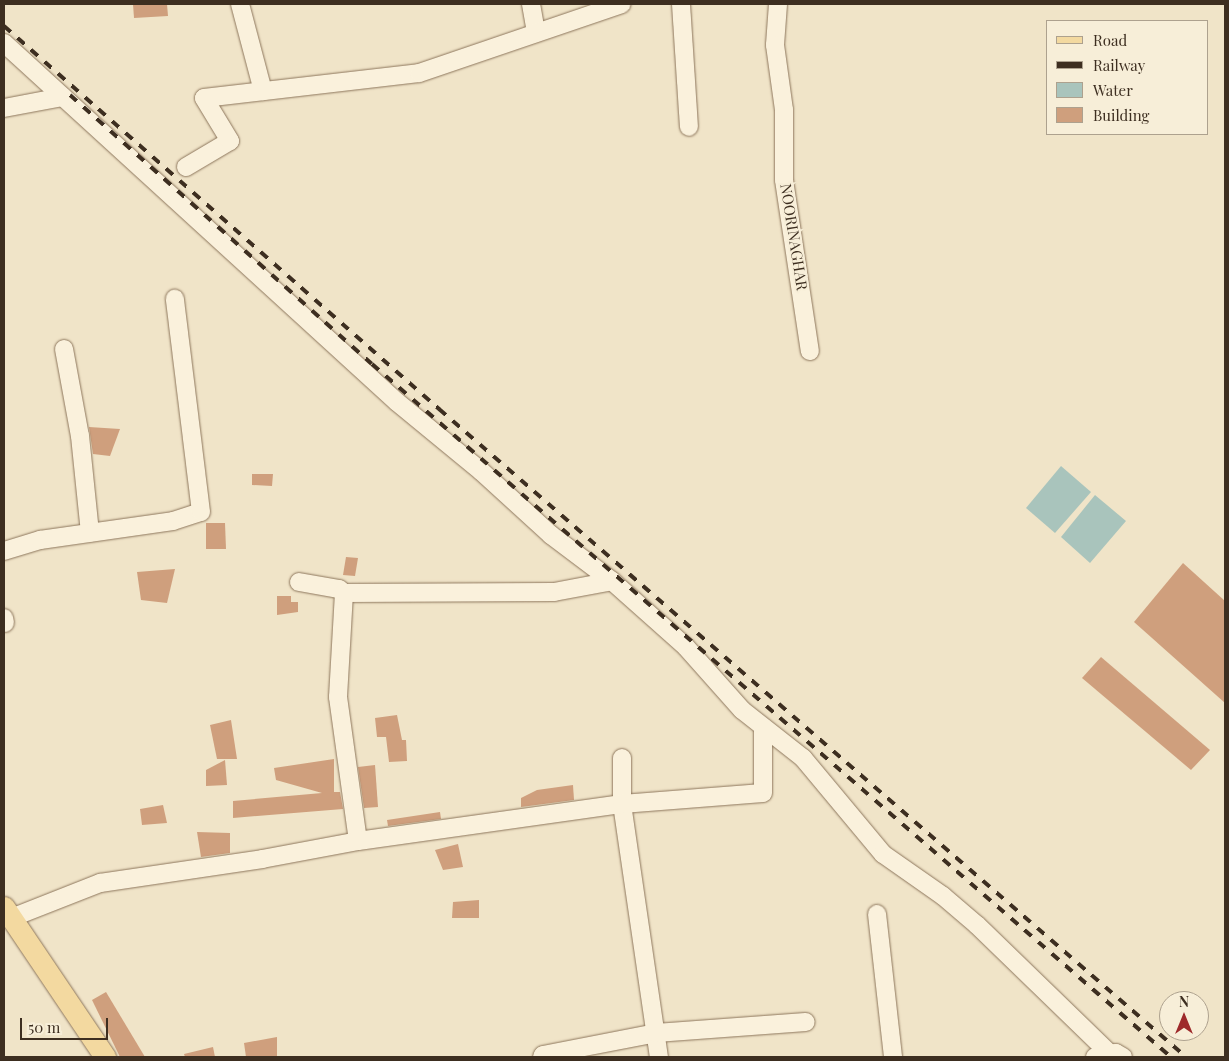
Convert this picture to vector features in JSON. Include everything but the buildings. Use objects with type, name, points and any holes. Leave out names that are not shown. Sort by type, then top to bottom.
[{"type":"main road","points":[[7,912],[105,1057]]},
{"type":"street","points":[[240,4],[264,91]]},
{"type":"street","points":[[531,4],[536,33]]},
{"type":"street","points":[[186,168],[230,141],[204,98],[419,73],[622,4]]},
{"type":"street","points":[[681,4],[689,127]]},
{"type":"street","name":"NOORINAGHAR","points":[[778,4],[775,45],[784,110],[784,180],[810,351]]},
{"type":"street","points":[[4,43],[397,402],[481,471],[550,535],[612,581],[686,647],[742,710],[803,758],[883,854],[943,896],[977,925],[1110,1056]]},
{"type":"street","points":[[4,108],[63,97]]},
{"type":"street","points":[[4,551],[40,540],[173,521],[201,512],[175,299]]},
{"type":"street","points":[[64,349],[80,436],[90,532]]},
{"type":"street","points":[[299,582],[339,589],[344,593],[554,592],[612,581]]},
{"type":"street","points":[[344,593],[338,697],[358,841]]},
{"type":"street","points":[[7,912],[100,883],[262,859],[358,841],[622,804],[763,793],[763,726]]},
{"type":"street","points":[[622,758],[622,804],[660,1057]]},
{"type":"street","points":[[877,914],[893,1057]]},
{"type":"street","points":[[542,1057],[543,1054],[656,1033],[806,1022]]},
{"type":"water","points":[[1061,466],[1091,492],[1055,533],[1026,508]]},
{"type":"water","points":[[1095,495],[1126,521],[1090,563],[1061,537]]},
{"type":"railway","points":[[4,26],[439,409],[1186,1057]]},
{"type":"railway","points":[[70,95],[372,364],[1171,1057]]}]
